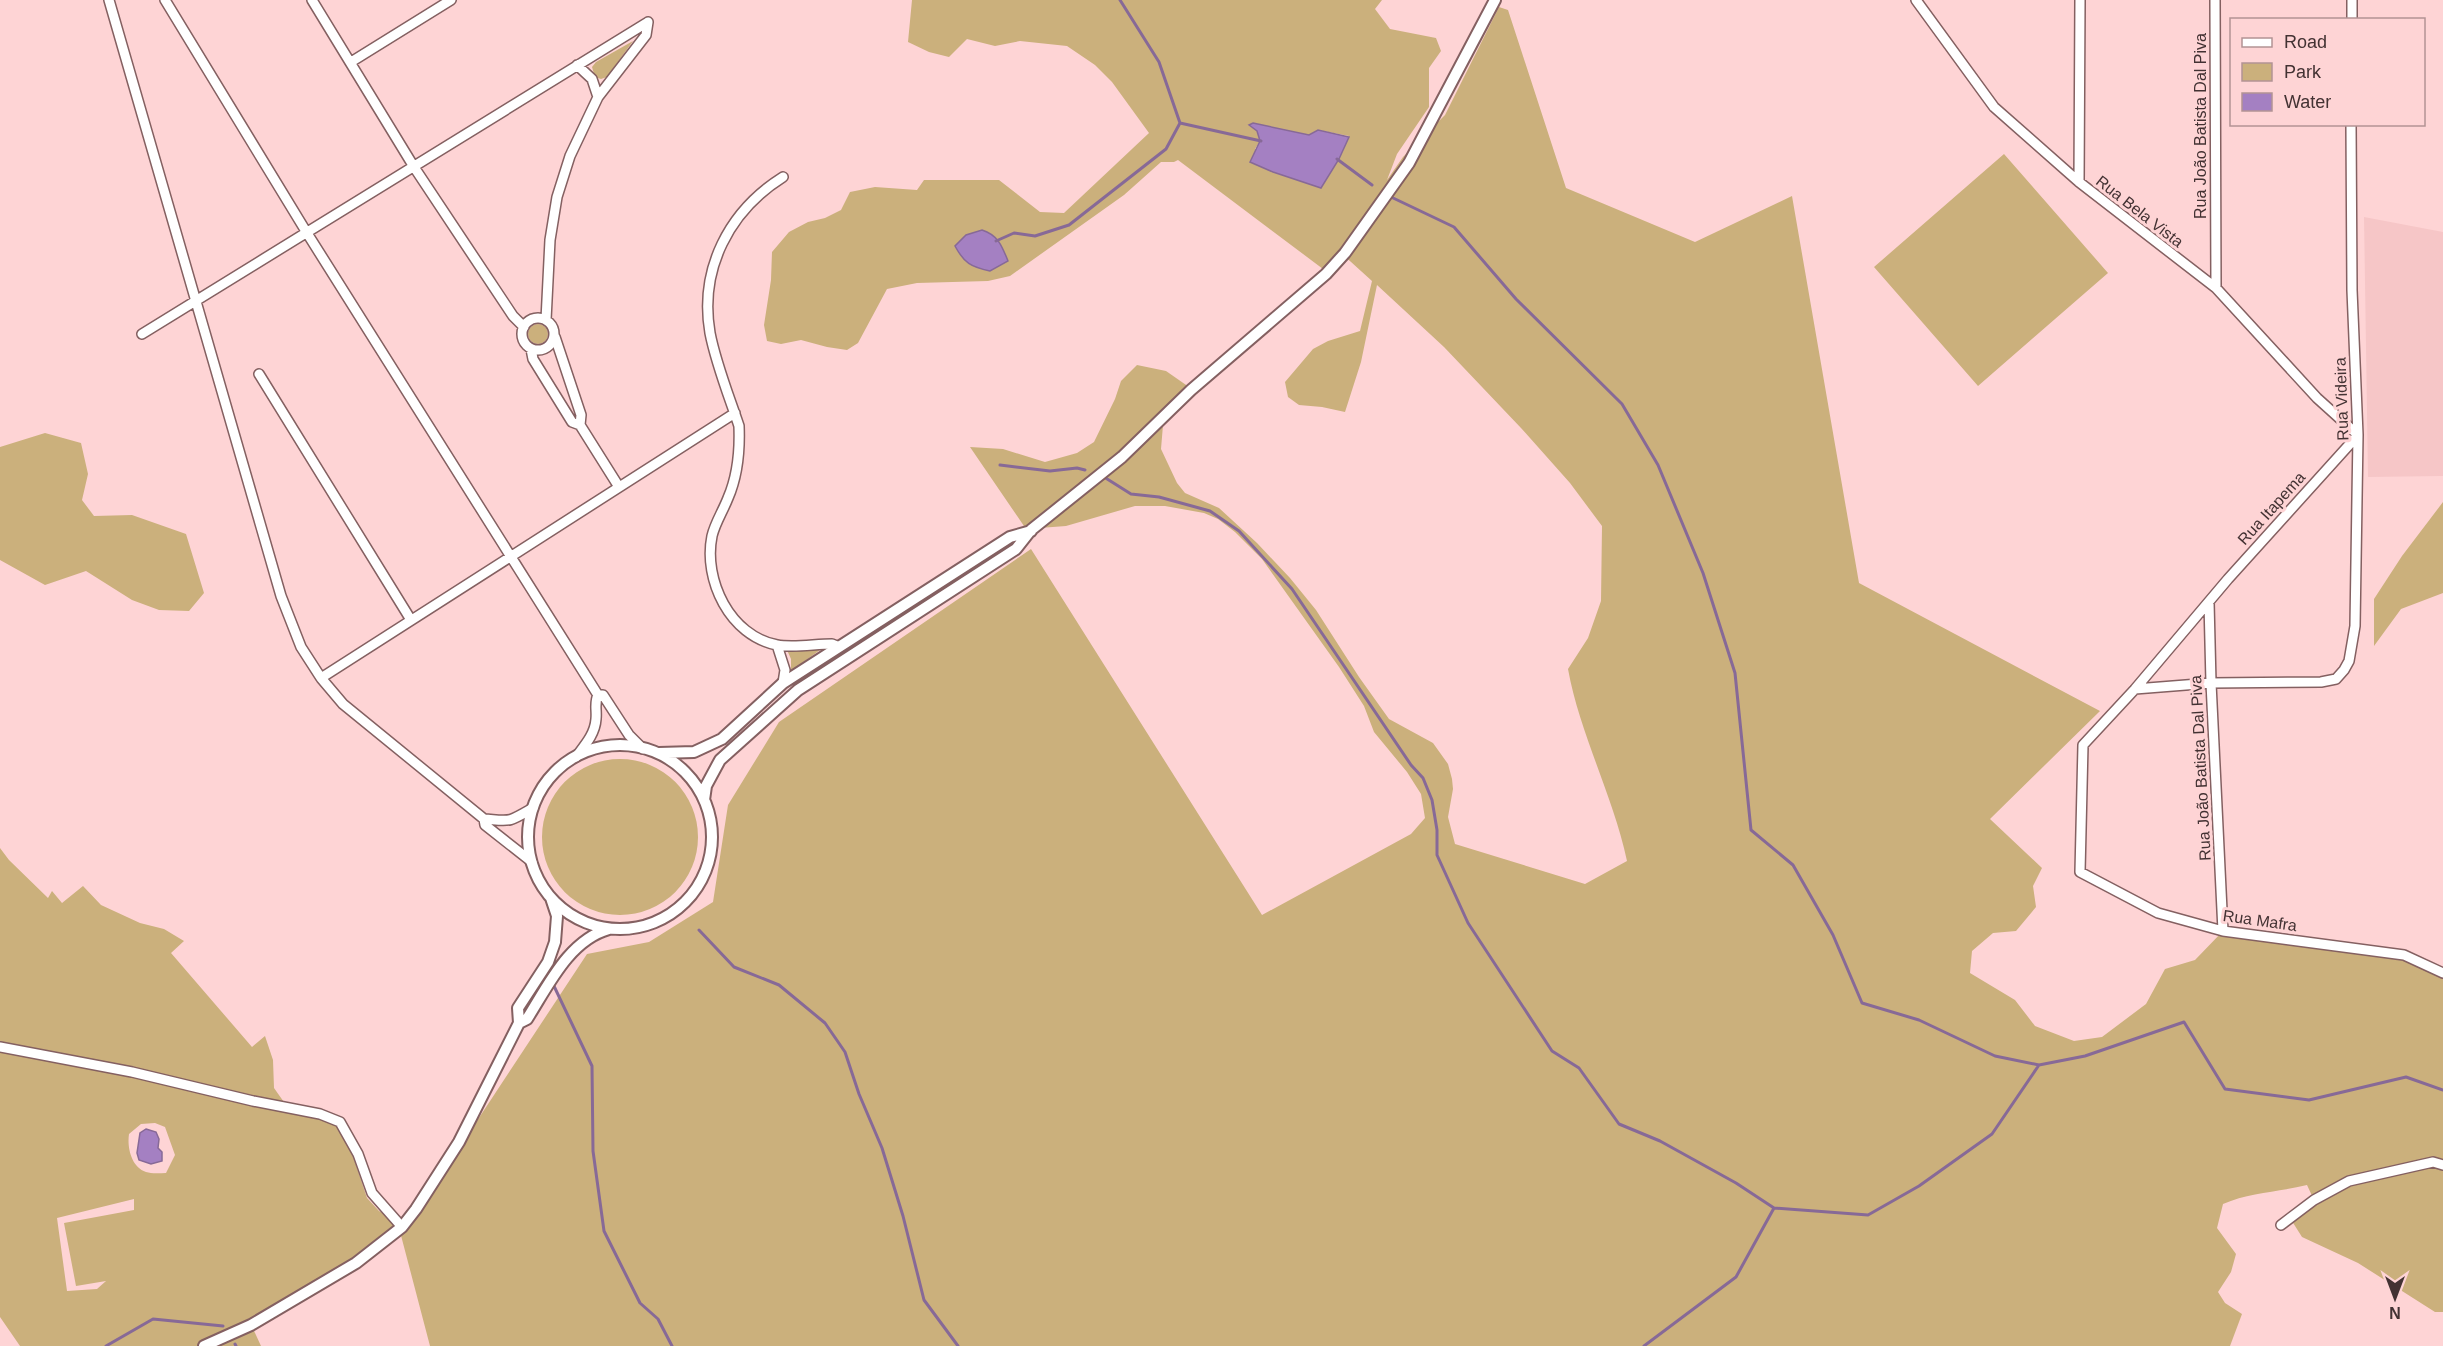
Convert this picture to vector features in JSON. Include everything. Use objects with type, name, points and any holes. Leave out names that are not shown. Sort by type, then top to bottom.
[{"type":"street","points":[[109,0],[281,596],[301,646],[321,678],[343,704],[484,819],[508,822],[533,808]]},
{"type":"street","points":[[165,0],[307,233],[598,695],[603,695],[629,735],[643,749]]},
{"type":"street","points":[[312,0],[414,167],[513,316],[524,327]]},
{"type":"street","points":[[351,62],[450,0]]},
{"type":"street","points":[[704,800],[706,786],[720,760],[798,690],[1016,549],[1031,530],[1122,457],[1191,390],[1326,274],[1345,253],[1409,163],[1496,0]]},
{"type":"street","name":"Rua Bela Vista","points":[[1916,0],[1994,107],[2079,182],[2216,288],[2317,398],[2358,435]]},
{"type":"street","points":[[2079,182],[2080,0]]},
{"type":"street","name":"Rua João Batista Dal Piva","points":[[2215,0],[2216,288]]},
{"type":"street","points":[[2352,0],[2352,18]]},
{"type":"street","points":[[142,334],[648,22],[646,35],[598,97],[574,146],[557,197],[550,240],[546,320]]},
{"type":"street","points":[[577,65],[592,79],[598,97]]},
{"type":"street","name":"Rua Videira","points":[[2211,683],[2321,682],[2336,679],[2349,661],[2355,626],[2358,435],[2352,290],[2351,126]]},
{"type":"street","points":[[783,177],[758,195],[736,218],[721,245],[711,275],[707,305],[710,335],[739,426],[740,440],[730,496],[712,535],[711,569],[722,601],[736,621],[755,635],[777,645],[832,644],[837,646]]},
{"type":"street","points":[[580,425],[581,415],[553,327],[546,320],[531,320],[524,327],[523,342],[531,349],[533,359],[572,422],[580,425],[619,487]]},
{"type":"street","points":[[531,349],[546,349],[555,337]]},
{"type":"street","points":[[259,374],[411,621]]},
{"type":"street","points":[[321,678],[735,413]]},
{"type":"street","name":"Rua Itapema","points":[[2080,872],[2083,745],[2358,435]]},
{"type":"street","points":[[656,753],[684,753],[713,745],[730,733],[783,683],[837,646],[1010,537],[1031,530]]},
{"type":"street","name":"Rua João Batista Dal Piva","points":[[2209,602],[2223,931]]},
{"type":"street","points":[[777,645],[785,670],[783,683]]},
{"type":"street","points":[[2135,689],[2211,683]]},
{"type":"street","points":[[576,757],[594,730],[595,701],[598,695]]},
{"type":"street","points":[[519,1023],[527,1020],[570,955],[597,932],[639,927],[658,921],[676,910],[695,891],[708,867],[712,826],[704,800],[684,772],[656,753],[629,746],[602,748],[564,764],[545,784],[533,808],[528,835],[536,875],[551,898],[561,908],[584,922],[611,929]]},
{"type":"street","points":[[484,819],[485,825],[532,862]]},
{"type":"street","name":"Rua Mafra","points":[[2080,872],[2158,913],[2223,931],[2404,955],[2443,973]]},
{"type":"street","points":[[204,1346],[251,1325],[356,1263],[402,1227],[416,1209],[459,1142],[519,1023],[518,1008],[548,962],[555,942],[557,916],[551,898]]},
{"type":"street","points":[[0,1047],[132,1072],[253,1101],[320,1114],[340,1122],[358,1154],[372,1193],[402,1227]]},
{"type":"street","points":[[2281,1225],[2314,1200],[2349,1181],[2433,1162],[2443,1165]]},
{"type":"shaded area","points":[[2364,217],[2443,232],[2443,476],[2368,477]]},
{"type":"green space","points":[[912,0],[1382,0],[1375,9],[1390,29],[1436,38],[1441,51],[1429,68],[1429,107],[1397,154],[1387,180],[1403,157],[1445,115],[1499,7],[1508,10],[1566,188],[1695,242],[1792,196],[1859,583],[2100,711],[1990,819],[2042,868],[2033,886],[2036,907],[2016,931],[1993,933],[1972,951],[1970,973],[2015,1000],[2035,1026],[2074,1041],[2102,1037],[2146,1004],[2165,969],[2195,960],[2223,931],[2404,955],[2443,973],[2443,1312],[2435,1312],[2358,1263],[2302,1237],[2290,1218],[2314,1200],[2307,1185],[2254,1195],[2223,1204],[2217,1228],[2236,1254],[2231,1272],[2218,1292],[2225,1303],[2242,1314],[2230,1346],[430,1346],[398,1224],[355,1259],[249,1320],[261,1346],[20,1346],[0,1317],[0,848],[9,860],[48,898],[52,891],[62,903],[83,886],[101,905],[140,923],[164,929],[184,941],[171,953],[252,1047],[265,1036],[273,1060],[274,1088],[286,1105],[337,1120],[346,1135],[367,1198],[379,1211],[407,1227],[587,954],[649,942],[713,902],[728,805],[779,722],[1031,549],[1262,915],[1411,834],[1425,818],[1421,794],[1407,772],[1374,732],[1364,706],[1339,667],[1262,559],[1235,532],[1218,519],[1204,513],[1165,506],[1135,506],[1066,526],[1026,529],[970,447],[1003,449],[1045,462],[1077,453],[1094,442],[1121,381],[1137,365],[1166,371],[1189,387],[1190,398],[1163,425],[1161,449],[1177,483],[1185,493],[1219,508],[1257,543],[1316,610],[1389,719],[1433,743],[1448,764],[1453,789],[1448,817],[1455,844],[1585,884],[1627,861],[1614,812],[1580,718],[1568,669],[1588,638],[1601,601],[1602,526],[1570,483],[1521,428],[1444,347],[1377,285],[1361,362],[1345,412],[1299,405],[1288,397],[1285,382],[1313,349],[1328,341],[1360,331],[1372,281],[1340,252],[1323,269],[1178,160],[1161,162],[1124,195],[1010,276],[988,281],[917,283],[887,289],[858,343],[847,350],[801,340],[781,344],[767,341],[764,325],[771,280],[772,252],[789,232],[808,222],[825,218],[841,210],[850,192],[875,187],[917,190],[924,180],[999,180],[1040,212],[1064,213],[1149,133],[1112,82],[1095,65],[1067,46],[1020,41],[995,46],[967,39],[949,57],[929,52],[908,42]],"holes":[[[1253,123],[1309,135],[1318,130],[1349,136],[1321,188],[1255,149],[1260,141],[1257,131],[1249,125]],[[155,1123],[165,1127],[175,1155],[166,1173],[146,1172],[134,1161],[129,1145],[129,1134],[141,1124]],[[134,1199],[134,1210],[64,1223],[76,1286],[106,1281],[97,1289],[67,1291],[57,1218]]]},
{"type":"green space","points":[[633,41],[607,77],[601,79],[595,77],[592,67],[596,62]]},
{"type":"green space","points":[[2004,154],[2108,273],[1978,386],[1874,267]]},
{"type":"green space","points":[[538,324],[545,327],[548,334],[545,341],[538,344],[531,341],[528,334],[531,327]]},
{"type":"green space","points":[[45,433],[81,443],[88,474],[82,500],[94,516],[132,515],[186,534],[204,593],[189,611],[159,610],[132,600],[86,571],[45,585],[0,560],[0,447]]},
{"type":"green space","points":[[2443,502],[2443,593],[2401,609],[2374,646],[2374,599],[2402,556]]},
{"type":"green space","points":[[787,650],[820,650],[791,671],[791,659]]},
{"type":"green space","points":[[620,759],[635,760],[650,765],[675,782],[692,807],[697,822],[697,852],[692,867],[675,892],[650,909],[635,914],[620,915],[605,914],[590,909],[565,892],[548,867],[543,852],[542,837],[543,822],[548,807],[565,782],[590,765],[605,760]]},
{"type":"water","points":[[1253,123],[1309,135],[1318,130],[1349,137],[1339,159],[1321,188],[1250,162],[1260,141],[1257,131],[1249,125]]},
{"type":"water","points":[[982,230],[996,238],[1008,261],[990,271],[969,263],[955,246],[966,235]]},
{"type":"water","points":[[146,1129],[156,1132],[159,1139],[158,1148],[162,1152],[162,1161],[151,1164],[139,1160],[137,1153],[140,1133]]},
{"type":"waterway","points":[[1120,0],[1159,62],[1180,123],[1261,141]]},
{"type":"waterway","points":[[996,241],[1014,233],[1035,236],[1069,225],[1166,149],[1180,123]]},
{"type":"waterway","points":[[1337,159],[1372,185]]},
{"type":"waterway","points":[[1391,197],[1454,227],[1516,299],[1622,404],[1658,465],[1703,573],[1735,673],[1751,830],[1793,865],[1833,935],[1862,1003],[1919,1020],[1995,1056],[2039,1065]]},
{"type":"waterway","points":[[1000,465],[1050,471],[1077,468],[1085,470]]},
{"type":"waterway","points":[[1104,477],[1131,494],[1159,497],[1210,511],[1239,531],[1292,589],[1411,765],[1423,778],[1432,800],[1437,830],[1437,855],[1468,923],[1552,1051],[1579,1068],[1619,1124],[1660,1141],[1736,1183],[1774,1208]]},
{"type":"waterway","points":[[699,930],[734,967],[779,985],[825,1023],[845,1052],[859,1094],[882,1148],[903,1216],[924,1300],[958,1346]]},
{"type":"waterway","points":[[553,984],[592,1066],[593,1151],[604,1231],[640,1303],[658,1319],[672,1346]]},
{"type":"waterway","points":[[1644,1346],[1736,1277],[1774,1208],[1868,1215],[1919,1186],[1992,1134],[2039,1065],[2085,1056],[2184,1022],[2225,1089],[2309,1100],[2406,1077],[2443,1090]]},
{"type":"waterway","points":[[106,1346],[153,1319],[223,1326]]}]
